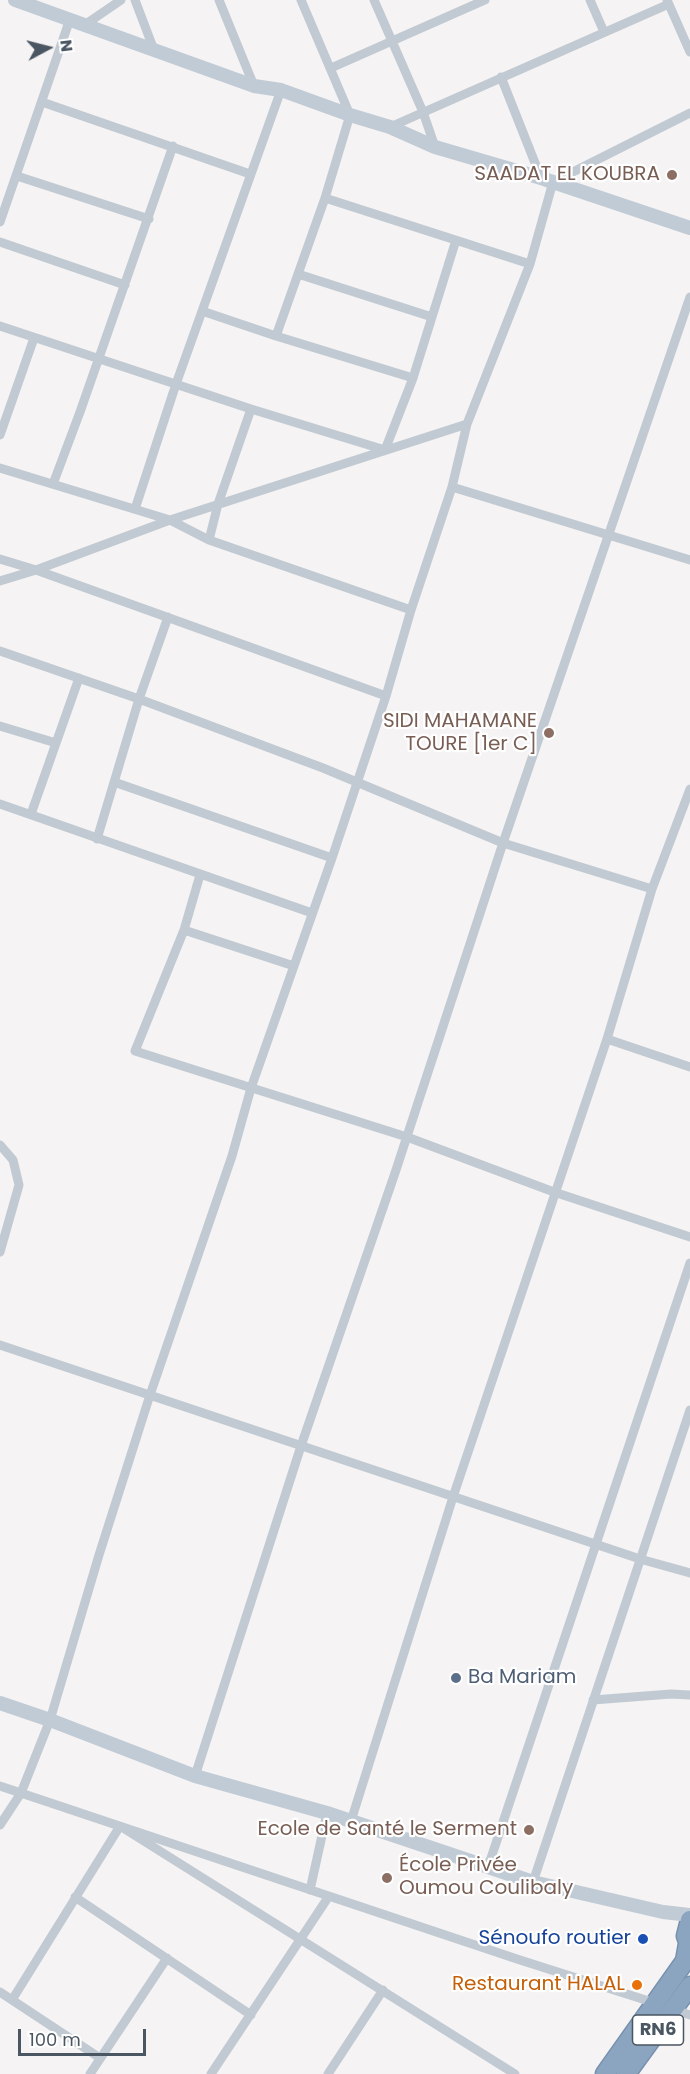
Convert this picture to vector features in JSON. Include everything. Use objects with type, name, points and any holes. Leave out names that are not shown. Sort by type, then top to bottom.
[{"type":"highway","name":"RN6","points":[[626,2074],[664,2006],[685,1961],[689,1932]]},
{"type":"highway","name":"RN6","points":[[605,2074],[664,2006],[690,1986]]},
{"type":"street","points":[[15,0],[254,86],[280,90],[350,116],[390,127],[435,147],[547,180],[690,228]]},
{"type":"street","points":[[86,24],[121,0]]},
{"type":"street","points":[[135,0],[154,50]]},
{"type":"street","points":[[219,0],[254,86]]},
{"type":"street","points":[[276,336],[325,198],[350,116],[301,0]]},
{"type":"street","points":[[374,0],[423,112],[435,147]]},
{"type":"street","points":[[331,68],[485,0]]},
{"type":"street","points":[[590,0],[604,32]]},
{"type":"street","points":[[390,127],[668,2],[690,52]]},
{"type":"street","points":[[0,222],[70,18]]},
{"type":"street","points":[[0,1825],[21,1792],[50,1720],[150,1395],[232,1156],[251,1088],[386,696],[411,610],[452,487],[467,424],[530,264],[547,180],[501,77]]},
{"type":"street","points":[[135,509],[176,384],[280,90]]},
{"type":"street","points":[[42,102],[250,174]]},
{"type":"street","points":[[547,180],[690,113]]},
{"type":"street","points":[[53,484],[149,219],[173,146]]},
{"type":"street","points":[[17,176],[149,219]]},
{"type":"street","points":[[325,198],[530,264]]},
{"type":"street","points":[[385,450],[413,378],[456,240]]},
{"type":"street","points":[[0,242],[125,285]]},
{"type":"street","points":[[298,274],[432,317]]},
{"type":"street","points":[[195,1776],[301,1446],[407,1137],[503,843],[690,297]]},
{"type":"street","points":[[202,311],[413,378]]},
{"type":"street","points":[[0,326],[251,409],[385,450]]},
{"type":"street","points":[[0,435],[34,338]]},
{"type":"street","points":[[209,540],[218,504],[251,409]]},
{"type":"street","points":[[0,581],[36,570],[170,520],[467,424]]},
{"type":"street","points":[[0,468],[170,520],[209,540],[411,610]]},
{"type":"street","points":[[452,487],[690,560]]},
{"type":"street","points":[[0,559],[386,696]]},
{"type":"street","points":[[97,839],[168,617]]},
{"type":"street","points":[[0,651],[140,699],[357,782],[503,843],[652,889]]},
{"type":"street","points":[[31,814],[79,678]]},
{"type":"street","points":[[0,726],[56,743]]},
{"type":"street","points":[[114,782],[332,858]]},
{"type":"street","points":[[351,1821],[453,1497],[607,1039],[652,889],[690,789]]},
{"type":"street","points":[[0,804],[312,913]]},
{"type":"street","points":[[200,874],[184,930],[135,1051],[407,1137],[554,1192],[690,1237]]},
{"type":"street","points":[[184,930],[294,966]]},
{"type":"street","points":[[607,1039],[690,1066]]},
{"type":"street","points":[[0,1144],[13,1160],[19,1185],[0,1252]]},
{"type":"street","points":[[488,1867],[690,1263]]},
{"type":"street","points":[[0,1345],[690,1574]]},
{"type":"street","points":[[533,1882],[690,1410]]},
{"type":"street","points":[[593,1700],[671,1694],[690,1695]]},
{"type":"street","points":[[0,1703],[195,1776],[327,1813],[533,1882],[663,1912],[689,1932]]},
{"type":"street","points":[[0,1786],[690,2015]]},
{"type":"street","points":[[310,1890],[327,1813]]},
{"type":"street","points":[[12,2000],[120,1826]]},
{"type":"street","points":[[120,1826],[515,2074]]},
{"type":"street","points":[[211,2074],[329,1896]]},
{"type":"street","points":[[75,1897],[251,2015]]},
{"type":"street","points":[[90,2074],[167,1958]]},
{"type":"street","points":[[328,2074],[383,1990]]},
{"type":"street","points":[[0,1992],[100,2058]]},
{"type":"place","name":"SAADAT EL KOUBRA","points":[[672,175]]},
{"type":"place","name":"SIDI MAHAMANE TOURE [1er C]","points":[[549,733]]},
{"type":"place","name":"Ba Mariam","points":[[456,1678]]},
{"type":"place","name":"Ecole de Santé le Serment","points":[[529,1830]]},
{"type":"place","name":"École Privée Oumou Coulibaly","points":[[387,1878]]},
{"type":"place","name":"Sénoufo routier","points":[[643,1939]]},
{"type":"place","name":"Restaurant HALAL","points":[[637,1985]]}]
